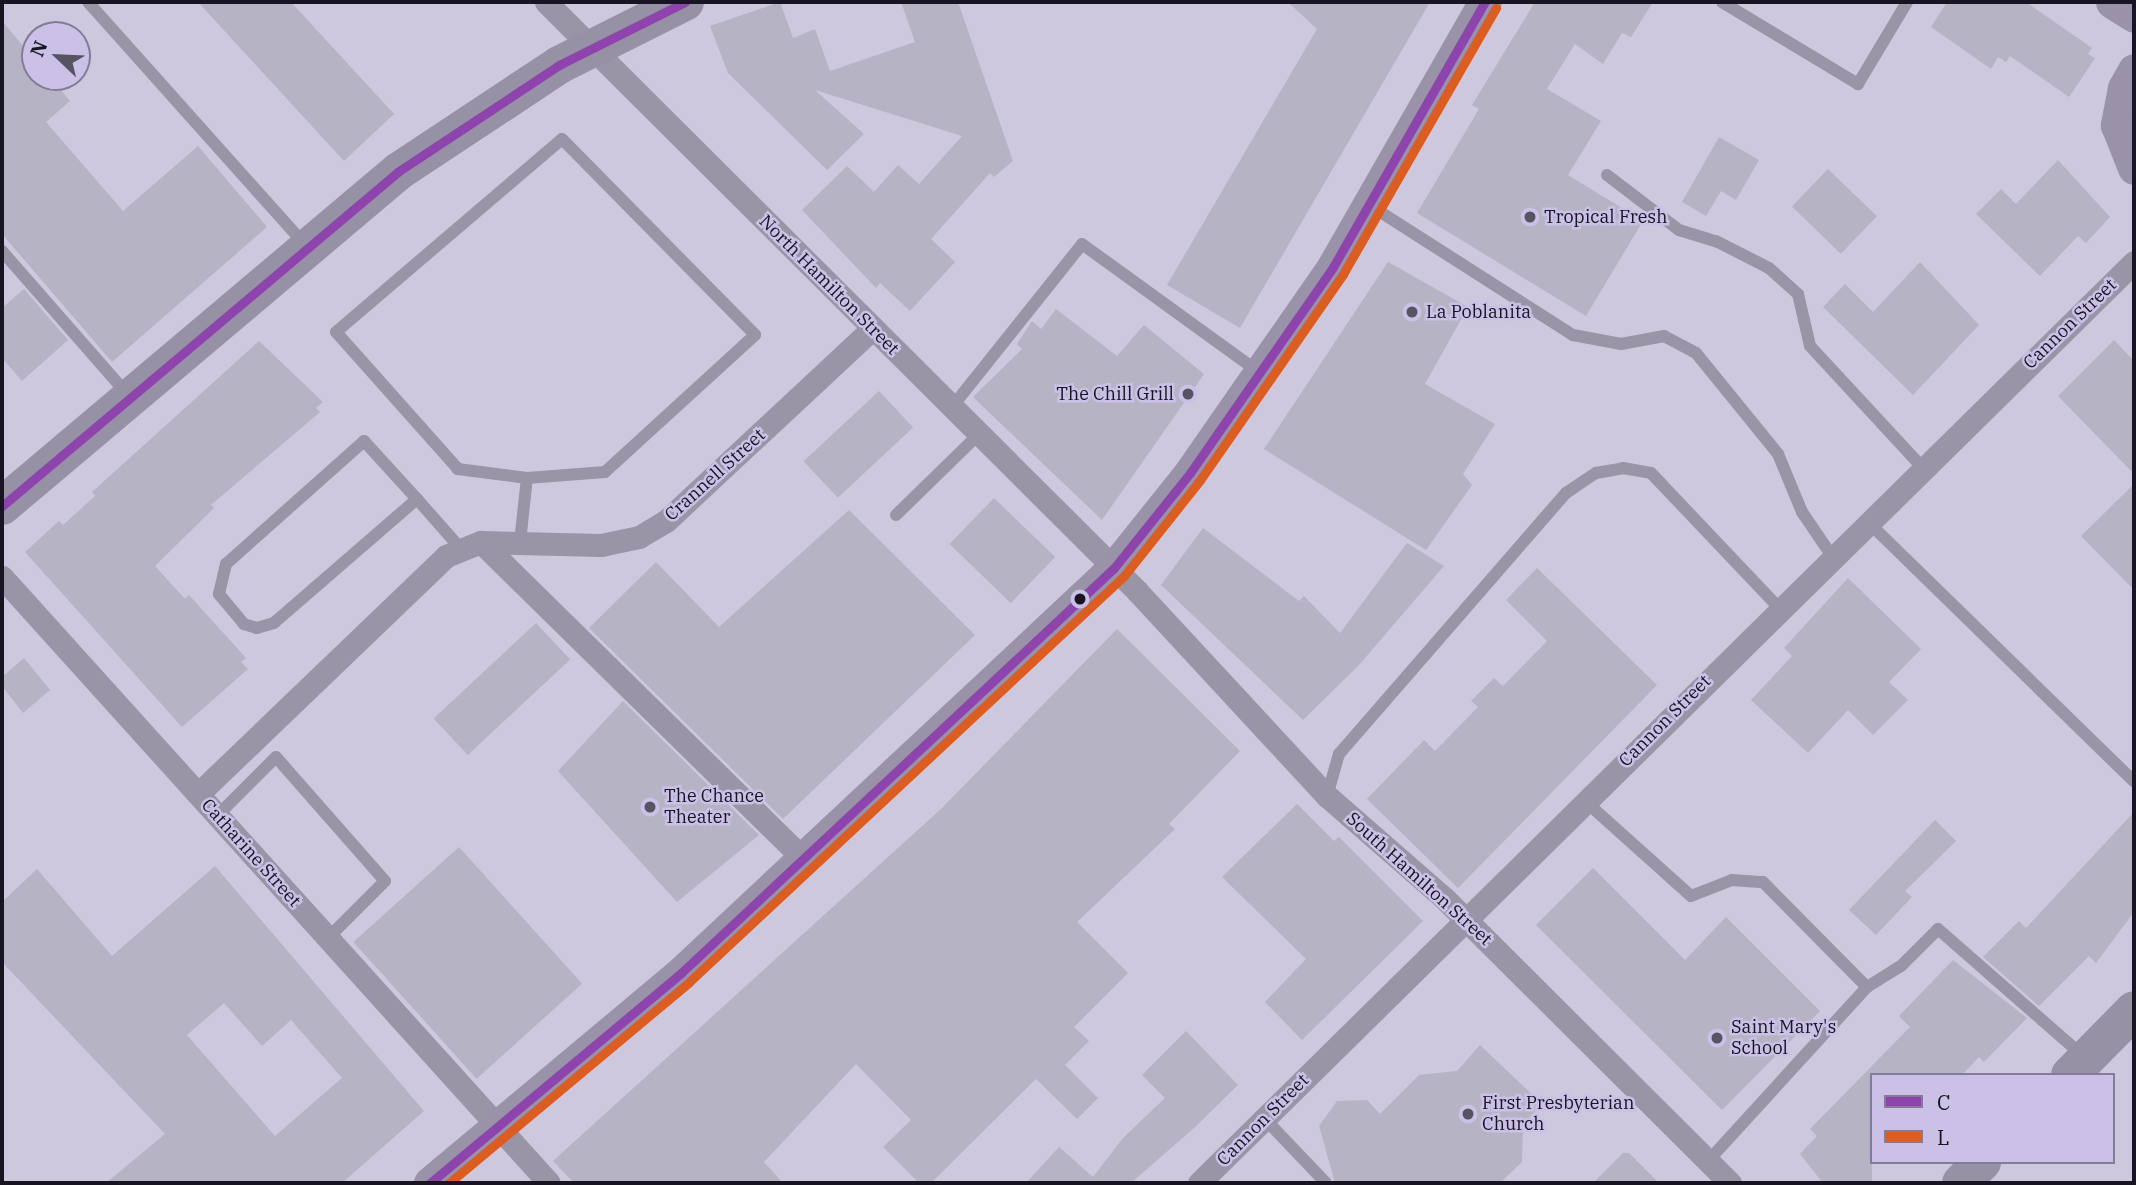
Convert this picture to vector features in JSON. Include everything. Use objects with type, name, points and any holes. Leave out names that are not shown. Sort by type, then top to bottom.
[{"type":"highway","points":[[2,506],[307,247],[439,141],[589,48],[685,2]]},
{"type":"highway","points":[[2078,1067],[2134,1010]]},
{"type":"highway","points":[[1961,1183],[1980,1164]]},
{"type":"street","name":"North Hamilton Street","points":[[546,2],[589,48],[1114,568]]},
{"type":"street","points":[[430,1183],[500,1129],[803,858],[1114,568],[1262,374],[1368,204],[1485,2]]},
{"type":"street","points":[[2112,2],[2134,16]]},
{"type":"street","points":[[2134,70],[2124,88],[2117,125],[2134,168]]},
{"type":"street","name":"Cannon Street","points":[[1199,1183],[1867,521],[2134,262]]},
{"type":"street","name":"Crannell Street","points":[[472,546],[520,542],[601,545],[639,537],[666,521],[873,328]]},
{"type":"street","points":[[198,794],[446,556],[472,546],[803,858]]},
{"type":"street","name":"South Hamilton Street","points":[[1114,568],[1327,796],[1465,919],[1730,1183]]},
{"type":"street","name":"Catharine Street","points":[[2,577],[549,1183]]},
{"type":"lane","points":[[88,2],[307,247]]},
{"type":"lane","points":[[1721,2],[1858,84],[1907,2]]},
{"type":"lane","points":[[562,139],[755,335],[605,472],[527,478],[458,469],[336,332],[562,139]]},
{"type":"lane","points":[[1607,175],[1679,230],[1716,241],[1769,268],[1798,294],[1810,346],[1923,468]]},
{"type":"lane","points":[[1368,204],[1573,335],[1620,344],[1664,336],[1696,353],[1778,454],[1802,512],[1832,556]]},
{"type":"lane","points":[[952,407],[1082,244],[1262,374]]},
{"type":"lane","points":[[2,251],[130,397]]},
{"type":"lane","points":[[896,515],[979,434]]},
{"type":"lane","points":[[417,499],[274,623],[257,628],[244,624],[219,594],[226,565],[364,441],[417,499],[472,546]]},
{"type":"lane","points":[[1327,796],[1339,754],[1566,493],[1596,473],[1623,468],[1651,473],[1779,608]]},
{"type":"lane","points":[[520,542],[527,478]]},
{"type":"lane","points":[[1867,521],[2134,782]]},
{"type":"lane","points":[[217,816],[276,757],[385,881],[328,938]]},
{"type":"lane","points":[[1585,801],[1691,896],[1732,880],[1763,882],[1867,987]]},
{"type":"lane","points":[[1707,1161],[1758,1109],[1867,987],[1901,966],[1938,929],[2078,1067]]},
{"type":"lane","points":[[1265,1119],[1326,1183]]},
{"type":"building","points":[[198,2],[291,2],[394,114],[344,161]]},
{"type":"building","points":[[780,2],[793,38],[815,29],[830,71],[915,42],[901,2],[958,2],[1013,161],[994,177],[990,173],[931,239],[955,262],[910,311],[880,283],[876,288],[802,210],[847,166],[874,192],[898,165],[919,184],[962,136],[815,90],[864,134],[827,170],[728,73],[710,26]]},
{"type":"building","points":[[1288,2],[1430,2],[1240,328],[1167,285],[1317,29]]},
{"type":"building","points":[[1535,2],[1653,2],[1631,37],[1622,33],[1603,64],[1575,44],[1547,89],[1601,121],[1568,175],[1643,221],[1586,316],[1417,213],[1479,109],[1472,105]]},
{"type":"building","points":[[1947,2],[2026,2],[2092,48],[2088,54],[2095,58],[2069,97],[2010,56],[2006,62],[1998,57],[1991,69],[1931,27]]},
{"type":"building","points":[[2,21],[21,43],[21,91],[62,91],[70,101],[46,122],[123,211],[198,146],[267,227],[112,362],[2,234]]},
{"type":"building","points":[[1719,137],[1759,160],[1736,200],[1721,191],[1706,216],[1682,202]]},
{"type":"building","points":[[2058,160],[2110,217],[2086,243],[2078,236],[2040,276],[1976,214],[2001,189],[2016,204]]},
{"type":"building","points":[[1828,169],[1877,216],[1841,254],[1792,206]]},
{"type":"building","points":[[1388,262],[1468,307],[1425,384],[1495,424],[1463,474],[1472,485],[1426,550],[1264,449]]},
{"type":"building","points":[[1920,262],[1979,325],[1913,395],[1823,307],[1845,284],[1873,312]]},
{"type":"building","points":[[24,289],[68,340],[22,381],[2,358],[2,308]]},
{"type":"building","points":[[1056,309],[1117,356],[1144,325],[1204,374],[1102,520],[973,397],[1022,349],[1017,344],[1032,321],[1041,329]]},
{"type":"building","points":[[2114,340],[2134,361],[2134,474],[2058,396]]},
{"type":"building","points":[[259,341],[323,402],[316,408],[320,412],[211,505],[214,508],[155,566],[185,599],[189,595],[246,658],[241,662],[248,669],[182,727],[25,552],[59,521],[63,525],[95,496],[92,492]]},
{"type":"building","points":[[879,391],[913,428],[838,498],[804,461]]},
{"type":"building","points":[[2134,484],[2134,590],[2081,536]]},
{"type":"building","points":[[994,498],[1055,557],[1011,603],[950,544]]},
{"type":"building","points":[[849,510],[975,635],[783,819],[589,628],[656,562],[719,627]]},
{"type":"building","points":[[1203,528],[1299,601],[1304,596],[1340,633],[1407,543],[1444,566],[1359,665],[1303,720],[1161,585]]},
{"type":"building","points":[[1537,568],[1657,685],[1458,888],[1367,799],[1424,740],[1435,751],[1478,707],[1471,701],[1494,678],[1503,686],[1547,641],[1506,600]]},
{"type":"building","points":[[1848,578],[1921,649],[1889,682],[1908,700],[1873,735],[1848,710],[1808,753],[1751,700],[1792,656],[1784,648]]},
{"type":"building","points":[[536,623],[570,660],[468,755],[434,718]]},
{"type":"building","points":[[1117,629],[1240,751],[1169,824],[1175,829],[1077,922],[1128,973],[1074,1027],[1089,1041],[1065,1065],[1098,1098],[1077,1119],[1036,1079],[931,1183],[919,1183],[883,1147],[911,1120],[856,1064],[764,1162],[783,1183],[574,1183],[553,1161],[942,808]]},
{"type":"building","points":[[24,658],[50,690],[23,713],[2,686],[2,677]]},
{"type":"building","name":"The Chance Theater","points":[[623,701],[759,835],[677,902],[558,771]]},
{"type":"building","points":[[1297,804],[1334,841],[1339,837],[1423,921],[1302,1040],[1265,1002],[1306,959],[1222,877]]},
{"type":"building","points":[[2134,812],[2134,912],[2096,963],[2089,956],[2039,1006],[1983,957],[2019,921],[2026,928]]},
{"type":"building","points":[[1935,820],[1956,841],[1905,891],[1912,897],[1876,935],[1849,910]]},
{"type":"building","points":[[459,847],[582,984],[477,1079],[353,942]]},
{"type":"building","points":[[215,866],[424,1111],[342,1183],[106,1183],[165,1134],[2,962],[2,902],[37,869],[112,956]],"holes":[[[224,1003],[262,1046],[291,1020],[342,1078],[275,1136],[187,1035]]]},
{"type":"building","points":[[1593,868],[1685,960],[1726,917],[1820,1011],[1722,1110],[1536,925]]},
{"type":"building","points":[[1953,960],[2027,1018],[1984,1062],[1979,1057],[1964,1073],[1870,1073],[1872,1183],[1823,1183],[1800,1154],[1817,1136],[1810,1129],[1910,1027],[1899,1016]]},
{"type":"building","points":[[1186,1031],[1238,1085],[1194,1128],[1131,1183],[1026,1183],[1059,1147],[1093,1177],[1123,1138],[1165,1098],[1142,1075]]},
{"type":"building","name":"First Presbyterian Church","points":[[1480,1045],[1542,1104],[1523,1125],[1522,1162],[1500,1183],[1335,1183],[1319,1126],[1337,1101],[1367,1100],[1380,1114],[1419,1075],[1457,1071]]},
{"type":"building","points":[[1623,1153],[1629,1153],[1659,1183],[1593,1183]]},
{"type":"transit line","name":"C","points":[[2,506],[399,171],[559,65],[685,2]]},
{"type":"transit line","name":"C","points":[[430,1183],[681,973],[1114,568],[1190,473],[1333,267],[1485,2]]},
{"type":"transit line","name":"L","points":[[449,1183],[689,982],[1124,576],[1200,480],[1343,274],[1496,8]]},
{"type":"place","name":"Tropical Fresh","points":[[1530,217]]},
{"type":"place","name":"La Poblanita","points":[[1412,312]]},
{"type":"place","name":"The Chill Grill","points":[[1188,394]]},
{"type":"place","name":"The Chance Theater","points":[[650,807]]},
{"type":"place","name":"Saint Mary's School","points":[[1717,1038]]},
{"type":"place","name":"First Presbyterian Church","points":[[1468,1114]]}]
